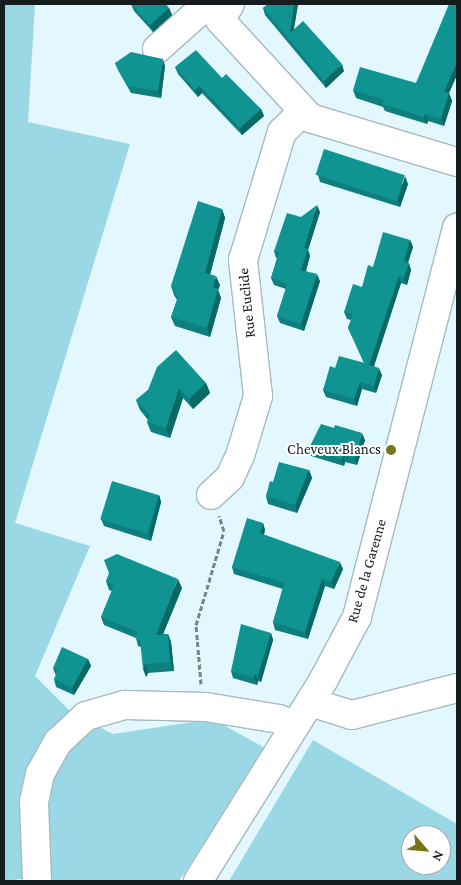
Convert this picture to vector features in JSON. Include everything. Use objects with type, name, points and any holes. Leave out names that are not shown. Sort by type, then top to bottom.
[{"type":"street","points":[[158,49],[213,9],[310,118],[457,162]]},
{"type":"street","name":"Rue Euclide","points":[[211,495],[234,470],[258,396],[243,260],[282,132],[303,111]]},
{"type":"street","name":"Rue de la Garenne","points":[[198,881],[310,702],[358,616],[457,228]]},
{"type":"street","points":[[310,702],[352,715],[457,688]]},
{"type":"street","points":[[37,881],[34,802],[40,774],[58,742],[86,716],[126,705],[206,707],[279,719],[295,726]]},
{"type":"path","points":[[206,707],[197,670],[196,625],[224,531],[211,495]]},
{"type":"shaded area","points":[[4,4],[35,4],[28,122],[130,144],[15,523],[90,546],[35,676],[72,713],[113,734],[213,719],[267,749],[179,881],[45,881],[44,876],[4,881]]},
{"type":"shaded area","points":[[313,740],[457,824],[457,881],[229,881]]},
{"type":"building","points":[[131,4],[166,4],[169,8],[150,25]]},
{"type":"building","points":[[268,4],[294,4],[290,33],[303,21],[342,64],[324,81],[263,8]]},
{"type":"building","points":[[449,4],[457,4],[457,62],[444,92],[449,93],[441,119],[425,114],[424,117],[382,104],[384,100],[353,90],[360,67],[416,83]]},
{"type":"building","points":[[196,50],[222,78],[226,74],[261,109],[240,128],[200,86],[195,90],[175,67]]},
{"type":"building","points":[[131,52],[163,59],[158,91],[128,86],[115,63]]},
{"type":"building","points":[[324,149],[405,175],[396,201],[316,175]]},
{"type":"building","points":[[198,201],[222,209],[205,273],[216,276],[213,287],[218,289],[207,328],[171,317],[178,297],[171,286]]},
{"type":"building","points":[[317,205],[304,248],[308,249],[301,270],[317,274],[301,324],[277,316],[287,284],[271,278],[279,253],[274,251],[287,213],[301,217]]},
{"type":"building","points":[[383,232],[410,240],[404,261],[409,263],[404,277],[399,276],[369,365],[379,368],[374,386],[360,382],[354,399],[323,390],[330,366],[335,368],[339,356],[365,363],[348,328],[353,314],[344,312],[353,284],[362,287],[368,265],[373,267]]},
{"type":"building","points":[[176,350],[206,383],[189,399],[179,388],[166,428],[147,422],[150,415],[136,400],[148,390],[157,367]]},
{"type":"building","points":[[321,424],[334,428],[335,425],[362,433],[355,458],[343,455],[342,459],[309,448]]},
{"type":"building","points":[[279,462],[309,470],[295,505],[266,496],[270,481],[273,482]]},
{"type":"building","points":[[112,481],[159,495],[147,534],[100,519]]},
{"type":"building","points":[[247,518],[263,523],[260,533],[340,562],[331,582],[322,579],[305,632],[273,622],[284,583],[232,567]]},
{"type":"building","points":[[117,554],[178,579],[156,635],[168,634],[170,662],[145,664],[143,669],[140,640],[135,638],[138,632],[101,617],[114,585],[106,581],[109,573],[104,560]]},
{"type":"building","points":[[241,624],[271,633],[258,675],[255,674],[254,678],[231,671]]},
{"type":"building","points":[[62,647],[88,659],[72,688],[54,679],[58,671],[53,668]]},
{"type":"place","name":"Cheveux Blancs","points":[[391,450]]}]
